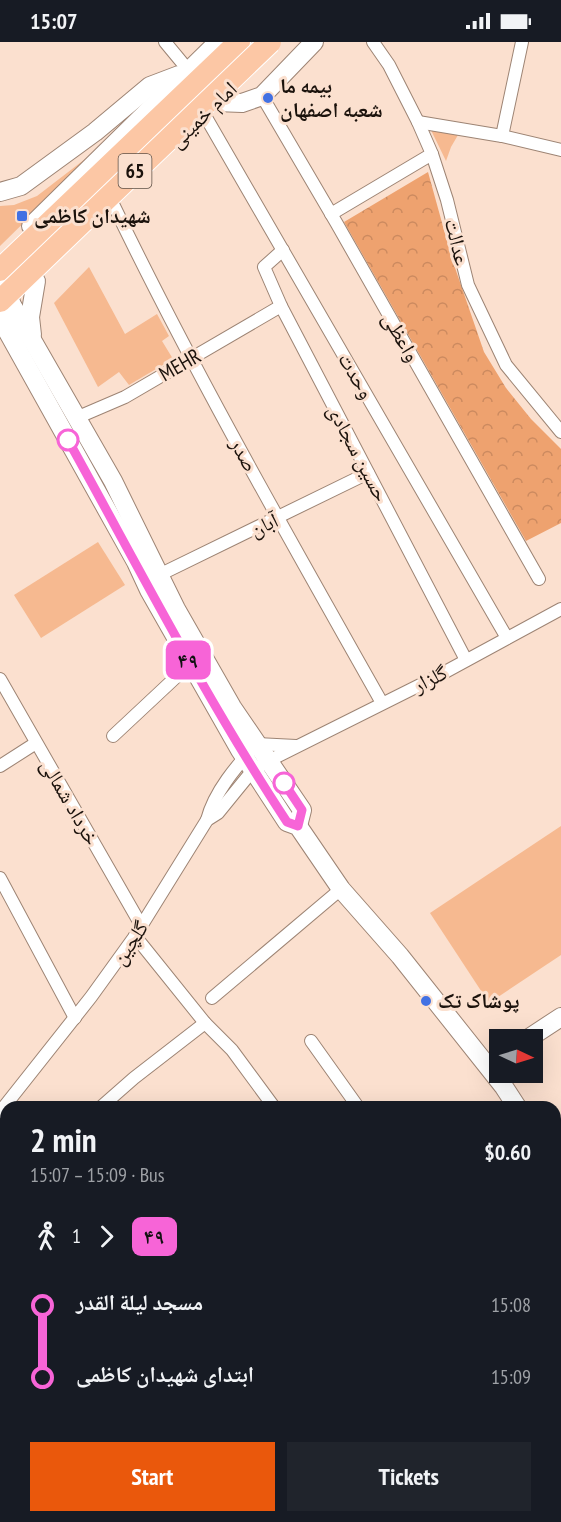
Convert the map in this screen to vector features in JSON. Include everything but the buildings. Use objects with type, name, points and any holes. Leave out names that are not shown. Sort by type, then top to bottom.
[{"type":"highway","name":"65","points":[[0,271],[239,42]]},
{"type":"highway","name":"65","points":[[3,310],[270,42]]},
{"type":"main road","name":"امام خمینی","points":[[0,257],[218,42]]},
{"type":"main road","name":"امام خمینی","points":[[3,310],[36,281],[279,42]]},
{"type":"main road","points":[[210,108],[242,103],[262,96],[314,42]]},
{"type":"main road","points":[[0,192],[21,186],[41,172],[150,86],[189,70]]},
{"type":"main road","points":[[0,271],[3,310],[190,664],[255,763],[302,810],[298,826],[341,889],[489,1056]]},
{"type":"main road","points":[[33,345],[30,317],[36,281]]},
{"type":"main road","points":[[3,310],[33,345],[112,481],[176,609],[232,707],[257,744],[255,763]]},
{"type":"main road","points":[[543,1029],[561,1017]]},
{"type":"main road","points":[[503,1083],[511,1101]]},
{"type":"street","points":[[165,42],[189,70]]},
{"type":"street","name":"عدالت","points":[[373,42],[389,65],[432,154],[447,200],[468,285],[506,365],[561,432]]},
{"type":"street","points":[[502,136],[522,42]]},
{"type":"street","name":"واعظی","points":[[262,96],[539,579]]},
{"type":"street","name":"وحدت","points":[[210,108],[283,250],[507,638]]},
{"type":"street","points":[[418,122],[502,136],[561,150]]},
{"type":"street","points":[[331,214],[432,154]]},
{"type":"street","name":"صدر","points":[[112,204],[191,359],[381,703]]},
{"type":"street","name":"حسین سجادی","points":[[283,250],[264,267],[281,306],[466,660]]},
{"type":"street","name":"MEHR","points":[[76,418],[125,397],[281,306]]},
{"type":"street","name":"آبان","points":[[159,575],[368,473]]},
{"type":"street","name":"گلزار","points":[[255,763],[297,746],[561,609]]},
{"type":"street","points":[[113,736],[190,664]]},
{"type":"street","name":"خرداد شمالی","points":[[0,679],[138,931],[205,1023],[232,1050],[270,1101]]},
{"type":"street","points":[[0,766],[36,743]]},
{"type":"street","name":"گلزار","points":[[257,744],[297,746]]},
{"type":"street","name":"گلچین","points":[[6,1101],[75,1018],[156,905],[207,820],[211,804],[255,763]]},
{"type":"street","points":[[0,878],[75,1018]]},
{"type":"street","points":[[212,998],[341,889]]},
{"type":"street","points":[[108,1101],[205,1023]]},
{"type":"street","points":[[311,1041],[354,1101]]},
{"type":"shaded area","points":[[430,128],[458,135],[446,161]]},
{"type":"shaded area","points":[[102,146],[0,246],[0,206],[14,205],[37,196]]},
{"type":"shaded area","points":[[89,267],[125,334],[157,314],[169,336],[162,341],[173,359],[129,385],[119,372],[98,387],[54,303]]},
{"type":"shaded area","points":[[98,542],[125,585],[41,638],[14,595]]},
{"type":"shaded area","points":[[561,826],[561,955],[489,1003],[430,913]]},
{"type":"green space","points":[[428,172],[452,259],[484,352],[506,388],[531,419],[561,449],[561,523],[526,541],[344,222]]},
{"type":"bus line","name":"۴۹","points":[[68,440],[190,664],[240,750],[287,822],[298,826],[302,810],[284,783]]},
{"type":"place","name":"بیمه ما شعبه اصفهان","points":[[268,98]]},
{"type":"place","name":"شهیدان کاظمی","points":[[22,216]]},
{"type":"place","name":"پوشاک تک","points":[[426,1001]]}]
